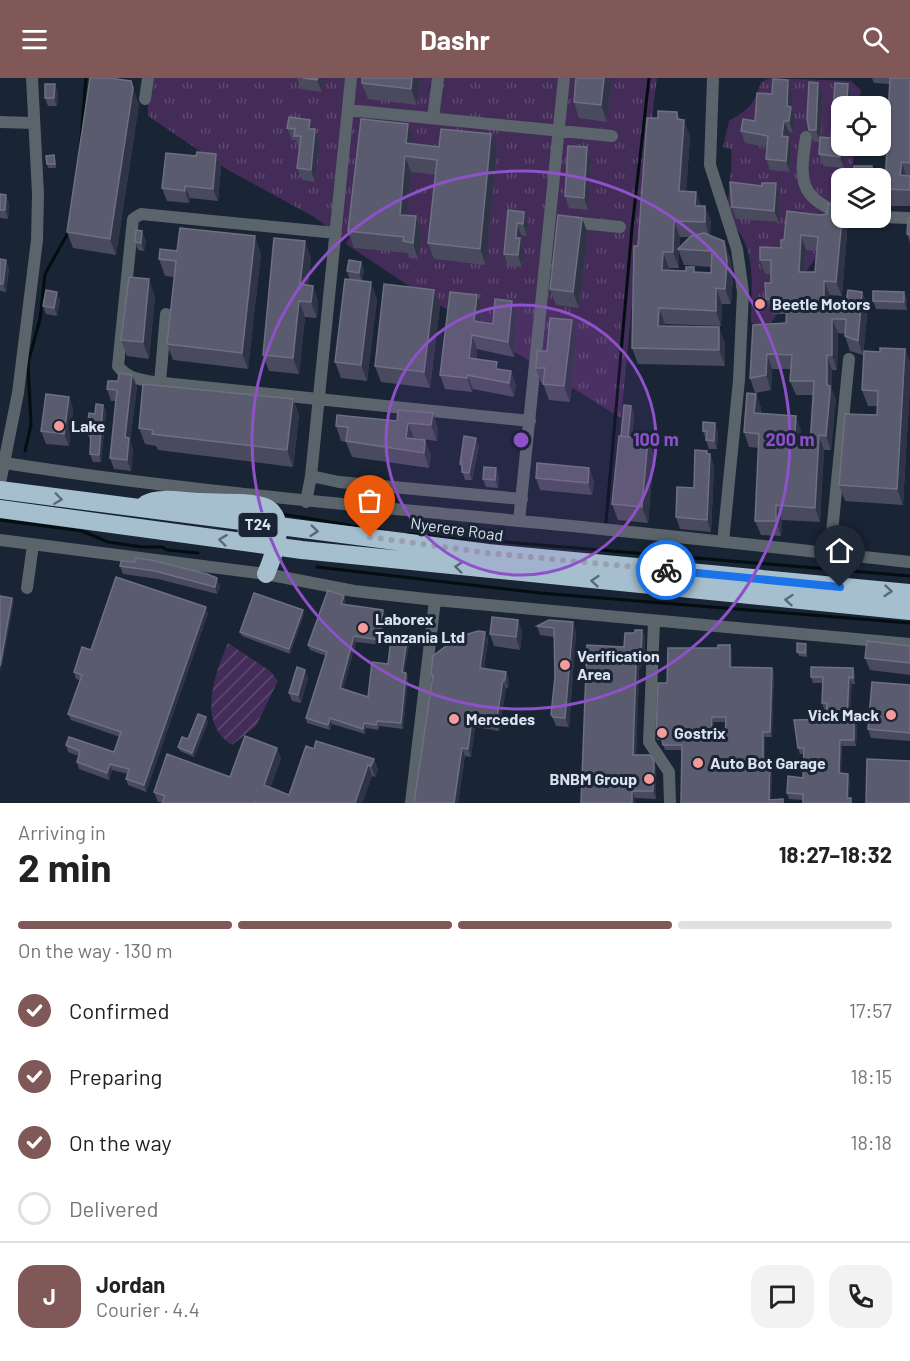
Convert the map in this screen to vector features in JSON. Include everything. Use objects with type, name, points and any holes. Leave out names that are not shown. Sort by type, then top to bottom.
[{"type":"highway","name":"Nyerere Road","points":[[0,490],[136,510],[507,555],[910,593]]},
{"type":"highway","name":"T24","points":[[0,509],[275,547],[529,575],[910,611]]},
{"type":"highway","points":[[266,574],[275,547],[277,527]]},
{"type":"street","points":[[0,483],[34,283],[38,194],[32,78]]},
{"type":"street","points":[[146,99],[148,78]]},
{"type":"street","points":[[306,502],[311,476],[351,78]]},
{"type":"street","points":[[434,118],[438,78]]},
{"type":"street","points":[[519,521],[564,78]]},
{"type":"street","points":[[713,78],[710,165],[737,249],[743,292],[740,380],[723,542]]},
{"type":"street","points":[[348,110],[612,136]]},
{"type":"street","points":[[0,122],[34,123]]},
{"type":"street","points":[[806,137],[802,168],[803,183],[809,195],[831,207]]},
{"type":"street","points":[[336,233],[141,214],[135,216],[132,219],[118,366],[131,378],[160,382],[530,421]]},
{"type":"street","points":[[891,217],[910,218]]},
{"type":"street","points":[[551,220],[620,227]]},
{"type":"street","points":[[160,382],[166,314]]},
{"type":"street","points":[[830,553],[849,359]]},
{"type":"street","points":[[5,463],[93,477],[306,502],[519,521],[910,562]]},
{"type":"street","points":[[311,476],[339,482],[522,499]]},
{"type":"street","points":[[0,540],[266,574],[354,591],[910,644]]},
{"type":"street","points":[[27,588],[33,545]]},
{"type":"street","points":[[411,803],[435,600]]},
{"type":"street","points":[[654,621],[648,742],[669,772],[670,803]]},
{"type":"green space","points":[[147,78],[435,78],[424,96],[437,78],[657,78],[644,180],[621,418],[412,288],[346,244],[411,118],[343,240],[316,218],[228,170],[148,116]]},
{"type":"green space","points":[[770,78],[851,81],[861,90],[860,96],[831,96],[831,156],[853,156],[853,168],[831,168],[831,228],[836,228],[765,332],[751,322],[751,267],[744,241],[738,230],[728,221],[731,149],[723,147],[729,121],[750,106],[761,82]]},
{"type":"green space","points":[[228,643],[270,671],[278,681],[256,726],[232,745],[221,736],[214,724],[211,711],[214,683]]},
{"type":"building","points":[[90,78],[131,81],[133,88],[110,239],[67,232]]},
{"type":"building","points":[[362,78],[412,78],[411,89],[362,83]]},
{"type":"building","points":[[576,78],[604,78],[601,105],[574,102]]},
{"type":"building","points":[[890,78],[910,78],[910,163],[902,162],[900,175],[910,176],[910,190],[891,189],[891,168],[886,168],[886,156],[891,156],[891,96],[889,96]]},
{"type":"building","points":[[773,79],[788,80],[787,106],[791,107],[789,121],[784,121],[782,136],[788,137],[786,161],[766,159],[768,136],[741,131],[743,119],[755,121],[757,93],[772,94]]},
{"type":"building","points":[[809,82],[818,83],[816,130],[809,130],[807,119]]},
{"type":"building","points":[[835,83],[848,84],[847,96],[834,96]]},
{"type":"building","points":[[45,84],[55,84],[54,98],[45,98]]},
{"type":"building","points":[[658,111],[677,112],[677,119],[684,120],[679,191],[696,192],[695,206],[705,206],[705,222],[674,221],[673,252],[663,252],[662,270],[686,271],[686,267],[694,267],[694,272],[711,273],[712,251],[678,249],[691,236],[704,233],[724,241],[727,261],[725,289],[716,288],[716,311],[659,308],[658,326],[719,327],[719,350],[632,348],[634,246],[638,246],[647,118],[658,118]]},
{"type":"building","points":[[289,117],[310,120],[309,129],[315,129],[311,170],[297,168],[301,136],[294,136],[295,129],[287,128]]},
{"type":"building","points":[[361,119],[408,124],[406,143],[439,147],[441,129],[491,134],[480,249],[428,243],[437,160],[405,156],[400,215],[416,216],[413,243],[403,241],[404,237],[348,231]]},
{"type":"building","points":[[820,137],[831,138],[831,156],[819,154]]},
{"type":"building","points":[[568,146],[587,147],[584,198],[565,196]]},
{"type":"building","points":[[197,152],[216,154],[213,189],[185,186],[185,191],[162,188],[166,153],[196,156]]},
{"type":"building","points":[[54,155],[55,164],[47,164],[46,156]]},
{"type":"building","points":[[854,166],[872,166],[872,168],[854,168]]},
{"type":"building","points":[[730,182],[762,186],[762,183],[776,183],[774,211],[732,207]]},
{"type":"building","points":[[0,194],[6,195],[5,210],[0,210]]},
{"type":"building","points":[[828,204],[831,205],[831,228],[841,228],[836,282],[824,281],[824,301],[846,302],[848,290],[862,292],[858,341],[845,336],[846,319],[832,319],[832,355],[827,355],[827,385],[830,386],[830,393],[826,436],[819,435],[815,508],[776,505],[776,521],[755,521],[759,434],[744,432],[747,393],[756,394],[754,413],[796,416],[794,444],[810,445],[814,381],[790,381],[792,355],[767,354],[766,375],[750,378],[753,325],[786,323],[787,300],[766,299],[765,283],[771,283],[771,260],[760,260],[760,247],[781,248],[787,211],[827,214]],"holes":[[[801,235],[818,237],[815,272],[799,272]]]},
{"type":"building","points":[[508,210],[524,212],[523,224],[517,223],[516,238],[520,238],[518,255],[504,254]]},
{"type":"building","points":[[558,215],[582,218],[573,292],[550,289]]},
{"type":"building","points":[[910,217],[910,235],[907,234]]},
{"type":"building","points":[[180,228],[255,236],[242,353],[167,344],[176,261],[159,259],[160,249],[177,251]]},
{"type":"building","points":[[136,230],[142,231],[141,243],[135,242]]},
{"type":"building","points":[[274,238],[305,241],[300,284],[313,286],[311,302],[299,301],[293,358],[263,355]]},
{"type":"building","points":[[0,259],[6,260],[3,284],[0,284]]},
{"type":"building","points":[[349,260],[361,262],[359,273],[347,271]]},
{"type":"building","points":[[129,277],[149,279],[143,342],[121,340]]},
{"type":"building","points":[[345,279],[371,282],[361,365],[335,362]]},
{"type":"building","points":[[384,284],[434,290],[424,372],[375,366]]},
{"type":"building","points":[[46,290],[57,292],[54,308],[43,306]]},
{"type":"building","points":[[873,291],[904,292],[904,302],[873,301]]},
{"type":"building","points":[[450,292],[477,295],[474,321],[493,324],[495,299],[512,301],[508,342],[472,335],[469,358],[497,362],[496,369],[511,371],[509,383],[467,375],[467,378],[440,375]]},
{"type":"building","points":[[550,318],[572,320],[564,386],[543,384],[545,368],[536,368],[537,351],[547,351]]},
{"type":"building","points":[[880,348],[905,349],[897,489],[839,485],[845,414],[877,415],[878,391],[862,390],[864,351],[880,352]]},
{"type":"building","points":[[119,373],[132,375],[125,437],[129,438],[127,460],[110,458],[117,390],[107,389],[108,381],[118,381]]},
{"type":"building","points":[[143,384],[293,399],[287,450],[152,434],[153,430],[139,428]]},
{"type":"building","points":[[46,394],[69,397],[64,434],[41,431]]},
{"type":"building","points":[[96,404],[103,405],[99,455],[90,454],[91,431],[87,431],[89,413],[95,414]]},
{"type":"building","points":[[624,405],[631,406],[628,437],[621,436]]},
{"type":"building","points":[[398,410],[433,413],[431,425],[408,423],[406,438],[425,440],[424,453],[346,441],[348,427],[336,426],[337,415],[397,421]]},
{"type":"building","points":[[703,422],[715,423],[714,441],[706,440],[707,431],[703,431]]},
{"type":"building","points":[[464,436],[476,438],[469,473],[462,472],[462,464],[460,464]]},
{"type":"building","points":[[619,436],[648,439],[642,507],[612,504]]},
{"type":"building","points":[[695,450],[707,451],[707,454],[710,454],[707,520],[676,517],[677,487],[694,488]]},
{"type":"building","points":[[537,463],[589,468],[588,483],[536,478]]},
{"type":"building","points":[[484,467],[496,468],[495,480],[483,479]]},
{"type":"building","points":[[135,558],[207,574],[217,578],[215,587],[155,571],[120,566],[121,561],[135,562]]},
{"type":"building","points":[[116,577],[206,607],[144,785],[126,779],[129,769],[110,764],[107,773],[77,762],[80,751],[66,745],[69,737],[114,752],[121,732],[68,714],[82,675],[74,672],[82,647],[91,650]]},
{"type":"building","points":[[328,590],[344,596],[341,604],[383,610],[379,640],[354,636],[340,688],[368,697],[372,662],[388,664],[391,638],[407,640],[402,672],[406,673],[401,723],[377,721],[376,725],[364,723],[363,729],[330,718],[328,725],[306,718],[327,652],[308,645]]},
{"type":"building","points":[[254,593],[303,610],[289,649],[240,632]]},
{"type":"building","points":[[0,596],[12,598],[0,666]]},
{"type":"building","points":[[492,617],[518,620],[516,637],[490,634]]},
{"type":"building","points":[[549,620],[573,622],[565,718],[553,717],[551,714],[555,677],[554,628],[537,626]]},
{"type":"building","points":[[635,630],[642,630],[641,655],[636,663],[633,755],[650,755],[654,761],[653,791],[632,791],[632,803],[581,803],[587,645],[624,647],[625,633],[635,633]]},
{"type":"building","name":"Mercedes","points":[[478,631],[485,632],[480,668],[506,672],[496,723],[472,719],[468,749],[462,748],[454,803],[414,803],[433,675],[431,674],[433,656],[458,637]]},
{"type":"building","points":[[867,641],[910,646],[910,663],[865,658]]},
{"type":"building","points":[[797,643],[806,644],[805,653],[797,652]]},
{"type":"building","points":[[718,645],[730,645],[730,667],[772,668],[770,732],[763,732],[763,759],[770,759],[769,800],[783,799],[783,803],[681,803],[682,745],[663,745],[661,735],[656,735],[658,683],[667,683],[668,648],[718,648]],"holes":[[[712,717],[726,717],[725,740],[711,740]]]},
{"type":"building","points":[[297,667],[305,670],[298,695],[289,693]]},
{"type":"building","points":[[811,667],[853,668],[853,678],[849,677],[847,719],[854,719],[854,740],[840,740],[839,773],[848,774],[847,798],[851,798],[851,803],[803,803],[803,794],[787,793],[788,776],[803,778],[804,748],[798,748],[794,720],[826,719],[827,703],[822,703],[823,677],[811,677]]},
{"type":"building","name":"Vick Mack","points":[[872,682],[910,685],[910,733],[868,729]]},
{"type":"building","points":[[198,714],[206,717],[192,753],[178,747],[182,737],[188,739]]},
{"type":"building","points":[[245,736],[277,748],[264,785],[289,795],[306,746],[314,749],[316,741],[374,759],[371,766],[368,765],[355,803],[162,803],[165,796],[154,792],[167,754],[230,777]]},
{"type":"building","points":[[867,759],[910,761],[910,803],[866,803]]},
{"type":"waterway","points":[[80,151],[86,78]]},
{"type":"waterway","points":[[606,522],[632,228],[649,78]]},
{"type":"waterway","points":[[25,451],[31,425],[28,363],[40,319],[45,274],[69,231]]},
{"type":"waterway","points":[[282,514],[384,531]]},
{"type":"waterway","points":[[0,520],[82,531],[108,542],[198,553]]},
{"type":"waterway","points":[[408,534],[910,576]]},
{"type":"waterway","points":[[317,567],[540,593],[910,623]]},
{"type":"way so far","points":[[370,537],[488,553],[666,570]]},
{"type":"place","name":"Beetle Motors","points":[[760,304]]},
{"type":"place","name":"Lake","points":[[59,426]]},
{"type":"place","name":"Laborex Tanzania Ltd","points":[[363,628]]},
{"type":"place","name":"Verification Area","points":[[565,665]]},
{"type":"place","name":"Vick Mack","points":[[891,715]]},
{"type":"place","name":"Mercedes","points":[[454,719]]},
{"type":"place","name":"Gostrix","points":[[662,733]]},
{"type":"place","name":"Auto Bot Garage","points":[[698,763]]},
{"type":"place","name":"BNBM Group","points":[[649,779]]},
{"type":"route","points":[[666,570],[840,587]]}]
